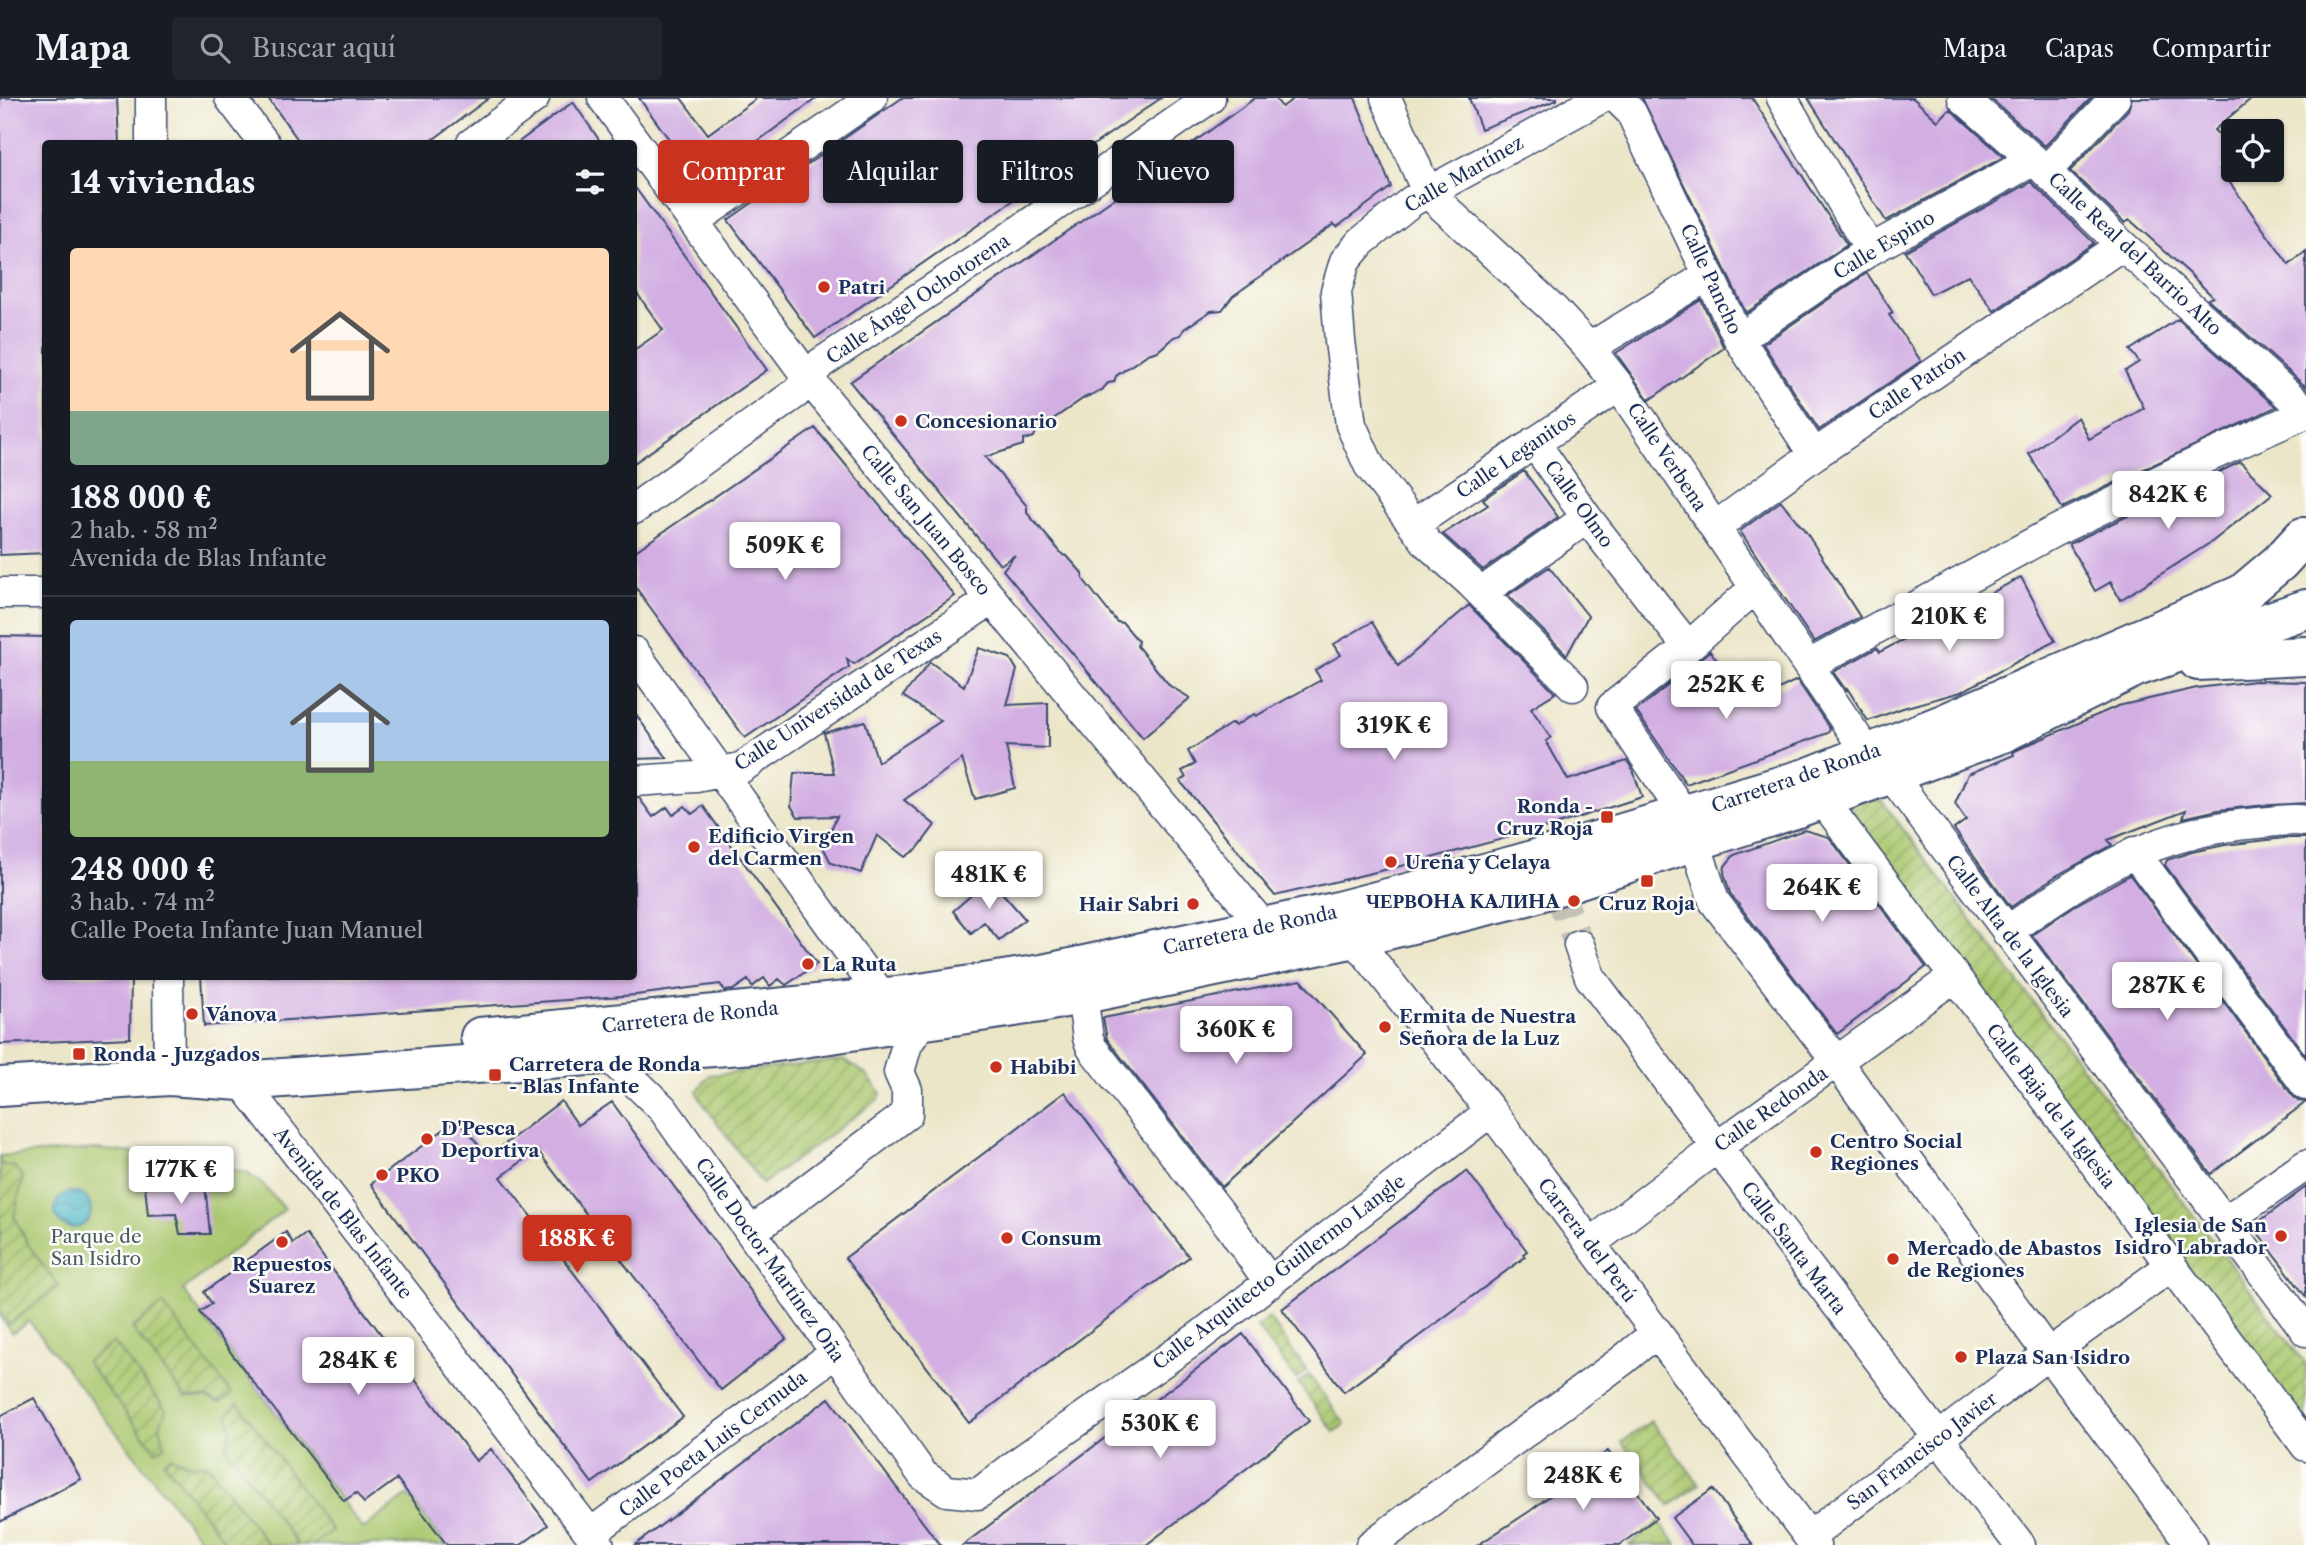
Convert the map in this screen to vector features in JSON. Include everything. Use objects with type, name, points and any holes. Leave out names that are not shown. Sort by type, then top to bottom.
[{"type":"main road","name":"Carretera de Ronda","points":[[0,1087],[169,1076],[241,1081],[769,1042],[1082,995],[1344,925],[1519,864],[1822,799],[1943,724],[2242,594],[2280,562],[2305,535]]},
{"type":"main road","name":"Carretera de Ronda","points":[[1690,829],[1809,778],[1880,764],[2003,733],[2136,667],[2306,609]]},
{"type":"main road","points":[[2136,667],[2242,658],[2306,656]]},
{"type":"main road","name":"Carretera de Ronda","points":[[169,1076],[233,1060],[883,998],[1042,974],[1265,928],[1344,925]]},
{"type":"street","points":[[150,98],[151,140]]},
{"type":"street","points":[[230,98],[262,140]]},
{"type":"street","points":[[476,140],[534,98]]},
{"type":"street","name":"Calle San Juan Bosco","points":[[603,98],[634,140]]},
{"type":"street","points":[[694,221],[872,98]]},
{"type":"street","name":"Calle Ángel Ochotorena","points":[[637,507],[796,393],[821,363],[986,254],[1210,98]]},
{"type":"street","points":[[1386,98],[1427,192]]},
{"type":"street","name":"Calle Martínez","points":[[1573,686],[1427,542],[1368,465],[1351,425],[1336,291],[1345,261],[1361,242],[1427,192],[1601,98]]},
{"type":"street","name":"Calle Pancho","points":[[1617,98],[1631,112],[1739,339],[1814,455]]},
{"type":"street","points":[[1782,98],[1870,250]]},
{"type":"street","name":"Calle Real del Barrio Alto","points":[[1964,98],[2306,412]]},
{"type":"street","name":"Calle Espino","points":[[1739,339],[1870,250],[2040,165],[2115,98]]},
{"type":"street","name":"Calle San Juan Bosco","points":[[637,144],[808,378],[1265,928]]},
{"type":"street","name":"Calle Verbena","points":[[1427,192],[1553,309],[1589,348],[1619,386],[1809,665],[1880,764]]},
{"type":"street","name":"Calle Patrón","points":[[1715,527],[1814,455],[2122,245]]},
{"type":"street","points":[[1589,348],[1709,275]]},
{"type":"street","name":"Calle Leganitos","points":[[1414,524],[1619,386]]},
{"type":"street","points":[[1809,665],[2053,532],[2306,412]]},
{"type":"street","name":"Calle Olmo","points":[[1534,442],[1587,518],[1688,647]]},
{"type":"street","points":[[1481,593],[1587,518]]},
{"type":"street","points":[[1756,587],[1688,647],[1612,707],[1690,829],[1714,901],[1837,1062],[2048,1354],[2192,1545]]},
{"type":"street","points":[[0,593],[42,593]]},
{"type":"street","name":"Calle Universidad de Texas","points":[[637,780],[721,774],[741,768],[992,599]]},
{"type":"street","points":[[637,656],[883,998]]},
{"type":"street","name":"Calle Alta de la Iglesia","points":[[1880,764],[2306,1331]]},
{"type":"street","name":"Calle Baja de la Iglesia","points":[[1822,799],[2306,1446]]},
{"type":"street","points":[[2007,932],[2082,878],[2134,852],[2226,825],[2306,821]]},
{"type":"street","points":[[2134,852],[2306,1085]]},
{"type":"street","name":"Carrera del Perú","points":[[1344,925],[1491,1111],[1812,1541]]},
{"type":"street","name":"Calle Santa Marta","points":[[1579,945],[1590,976],[2020,1545]]},
{"type":"street","name":"Calle Redonda","points":[[1590,1244],[1717,1147],[1954,977]]},
{"type":"street","points":[[167,980],[169,1076]]},
{"type":"street","points":[[1082,995],[1092,1048],[1230,1226],[1270,1283]]},
{"type":"street","points":[[751,1232],[907,1114],[907,1090],[899,1072],[907,1044],[923,1020]]},
{"type":"street","name":"Calle Doctor Martínez Oña","points":[[606,1054],[663,1109],[923,1475]]},
{"type":"street","name":"Avenida de Blas Infante","points":[[241,1081],[595,1540]]},
{"type":"street","name":"Calle Arquitecto Guillermo Langle","points":[[923,1475],[947,1491],[978,1493],[1200,1336],[1491,1111]]},
{"type":"street","points":[[2224,1222],[2306,1165]]},
{"type":"street","name":"San Francisco Javier","points":[[1812,1541],[2048,1354],[2171,1266]]},
{"type":"street","points":[[1371,1545],[1623,1360],[1657,1332]]},
{"type":"street","name":"Calle Poeta Luis Cernuda","points":[[595,1540],[835,1353]]},
{"type":"green space","points":[[1870,799],[1882,801],[2306,1365],[2306,1427],[1847,811],[1857,802]]},
{"type":"green space","points":[[843,1060],[865,1073],[881,1093],[879,1099],[762,1184],[700,1099],[697,1091],[710,1075]]},
{"type":"green space","name":"Parque de San Isidro","points":[[96,1149],[163,1156],[247,1173],[261,1183],[285,1209],[183,1290],[363,1529],[408,1495],[447,1545],[205,1545],[29,1321],[12,1333],[0,1317],[0,1156]]},
{"type":"green space","points":[[0,1164],[15,1167],[23,1177],[14,1216],[29,1246],[59,1286],[9,1324],[0,1313]]},
{"type":"green space","points":[[163,1304],[232,1394],[220,1403],[206,1397],[185,1397],[132,1328]]},
{"type":"green space","points":[[1269,1318],[1307,1371],[1296,1379],[1257,1327]]},
{"type":"green space","points":[[114,1342],[166,1410],[160,1426],[165,1446],[156,1451],[86,1362]]},
{"type":"green space","points":[[1309,1375],[1345,1424],[1334,1432],[1298,1383]]},
{"type":"green space","points":[[238,1403],[332,1530],[313,1545],[298,1545],[226,1447],[231,1431],[228,1413]]},
{"type":"green space","points":[[1651,1421],[1699,1484],[1670,1506],[1622,1442]]},
{"type":"green space","points":[[171,1457],[192,1465],[207,1464],[268,1545],[228,1545],[164,1462]]},
{"type":"green space","points":[[1659,1522],[1677,1545],[1629,1545]]},
{"type":"water","points":[[73,1192],[86,1197],[91,1210],[86,1223],[73,1228],[60,1223],[55,1210],[60,1197]]},
{"type":"building","points":[[0,98],[117,98],[119,140],[42,140],[42,553],[0,555]]},
{"type":"building","points":[[268,98],[489,98],[432,140],[298,140]]},
{"type":"building","points":[[639,98],[681,98],[708,134],[757,98],[817,98],[759,140],[670,140]]},
{"type":"building","points":[[902,98],[1161,98],[1098,142],[977,140],[977,203],[1010,203],[815,338],[728,220],[752,203],[809,203],[809,163],[823,153],[823,203],[963,203],[963,140],[842,140]]},
{"type":"building","points":[[1255,98],[1275,98],[1282,107],[1295,98],[1355,98],[1391,187],[1337,227],[1334,224],[1233,296],[1222,310],[1211,311],[1158,351],[1148,354],[1116,376],[1114,382],[1108,383],[1102,390],[1084,398],[1049,422],[1046,429],[1023,440],[1023,445],[985,457],[1027,506],[1027,513],[1083,574],[1083,579],[1117,622],[1123,623],[1138,641],[1137,646],[1170,686],[1190,698],[1143,738],[1003,570],[1015,555],[1000,565],[850,382],[1112,200],[1112,203],[1234,203],[1234,140],[1197,140]]},
{"type":"building","points":[[1469,98],[1557,98],[1557,100],[1481,129]]},
{"type":"building","points":[[1642,98],[1752,98],[1847,245],[1746,313]]},
{"type":"building","points":[[1808,98],[1913,98],[1938,121],[1950,109],[2004,157],[1886,221]]},
{"type":"building","points":[[1990,98],[2091,98],[2045,146]]},
{"type":"building","points":[[2132,98],[2252,98],[2227,119],[2221,119],[2221,124],[2214,130],[2221,137],[2221,182],[2229,182],[2289,265],[2306,251],[2306,387],[2208,299],[2213,297],[2189,273],[2130,220],[2125,223],[2070,171],[2128,110]]},
{"type":"building","points":[[573,102],[599,140],[521,140]]},
{"type":"building","points":[[2031,182],[2094,243],[1994,311],[1968,275],[1931,294],[1905,251]]},
{"type":"building","points":[[637,190],[767,370],[637,461],[637,348],[663,330],[637,293]]},
{"type":"building","points":[[1867,273],[1893,313],[1889,315],[1921,361],[1819,430],[1763,344]]},
{"type":"building","points":[[1701,300],[1724,348],[1649,400],[1616,353]]},
{"type":"building","points":[[2178,319],[2276,407],[2062,508],[2029,454],[2078,417],[2089,439],[2144,408],[2125,371],[2139,362],[2130,350]]},
{"type":"building","points":[[815,428],[955,596],[854,664],[847,659],[849,667],[745,738],[637,589],[637,550]]},
{"type":"building","points":[[2240,462],[2272,494],[2213,541],[2120,600],[2111,582],[2095,591],[2069,544]]},
{"type":"building","points":[[1524,471],[1558,517],[1483,570],[1443,534],[1488,505],[1483,499]]},
{"type":"building","points":[[1781,501],[1806,532],[1860,617],[1814,642],[1740,531]]},
{"type":"building","points":[[1549,567],[1588,616],[1567,655],[1508,595]]},
{"type":"building","points":[[2021,577],[2055,641],[1961,692],[1868,721],[1833,672],[1877,648],[1880,652]]},
{"type":"building","points":[[1469,605],[1555,693],[1531,708],[1551,738],[1546,741],[1568,780],[1627,761],[1642,797],[1558,824],[1275,896],[1180,781],[1186,778],[1182,771],[1195,764],[1188,751],[1232,723],[1235,726],[1254,714],[1256,716],[1321,680],[1315,670],[1341,655],[1334,644],[1372,622],[1398,666]]},
{"type":"building","points":[[0,636],[42,637],[42,980],[131,980],[130,1038],[0,1044]]},
{"type":"building","points":[[979,648],[1010,658],[1017,670],[1007,705],[1048,703],[1048,748],[1006,746],[1015,788],[975,799],[962,759],[904,800],[935,825],[918,848],[905,857],[877,835],[861,873],[831,863],[823,847],[837,816],[798,817],[791,806],[794,773],[834,773],[824,733],[865,721],[878,762],[941,721],[903,696],[930,662],[964,686]]},
{"type":"building","points":[[1710,651],[1752,705],[1760,698],[1797,680],[1830,729],[1828,733],[1686,784],[1636,711]]},
{"type":"building","points":[[2255,681],[2306,682],[2306,803],[2218,810],[2183,818],[2186,810],[2108,840],[2112,845],[2056,876],[2011,907],[1954,829],[1966,820],[1955,804],[1968,774],[2118,706],[2197,688]]},
{"type":"building","points":[[637,716],[667,758],[637,759]]},
{"type":"building","points":[[637,798],[653,817],[667,807],[673,815],[685,806],[692,814],[703,806],[817,964],[786,985],[779,979],[770,986],[764,978],[752,987],[748,980],[733,990],[725,991],[720,984],[636,995],[204,1026],[201,980],[637,980]]},
{"type":"building","points":[[1804,830],[1829,837],[1926,967],[1837,1034],[1730,893],[1724,873],[1725,866],[1734,855]]},
{"type":"building","points":[[2284,838],[2306,838],[2306,1056],[2165,865],[2167,860],[2192,852]]},
{"type":"building","points":[[2130,875],[2292,1095],[2298,1101],[2306,1102],[2211,1174],[2032,935],[2074,906]]},
{"type":"building","points":[[990,879],[1025,919],[999,940],[984,922],[971,933],[953,911]]},
{"type":"building","points":[[1301,980],[1367,1055],[1222,1187],[1107,1039],[1103,1018]]},
{"type":"building","points":[[1065,1092],[1189,1257],[969,1423],[845,1258]]},
{"type":"building","points":[[561,1101],[578,1125],[612,1102],[786,1339],[721,1390],[537,1150],[501,1177],[683,1417],[592,1483],[371,1184],[458,1119],[488,1157]]},
{"type":"building","points":[[1467,1171],[1527,1251],[1523,1254],[1525,1257],[1344,1392],[1282,1309]]},
{"type":"building","points":[[205,1184],[210,1234],[180,1234],[176,1214],[148,1215],[145,1186]]},
{"type":"building","name":"Iglesia de San Isidro Labrador","points":[[2306,1187],[2306,1297],[2253,1226]]},
{"type":"building","points":[[286,1232],[293,1243],[306,1234],[476,1461],[491,1449],[548,1525],[521,1545],[447,1545],[397,1479],[364,1503],[356,1493],[344,1501],[200,1312],[212,1304],[204,1292]]},
{"type":"building","points":[[1243,1334],[1309,1421],[1146,1545],[963,1545]]},
{"type":"building","points":[[34,1398],[81,1479],[0,1522],[0,1416]]},
{"type":"building","points":[[829,1398],[940,1545],[635,1545]]},
{"type":"building","points":[[1608,1451],[1656,1518],[1620,1545],[1478,1545],[1530,1511]]},
{"type":"building","points":[[1713,1489],[1753,1545],[1692,1545],[1672,1518]]},
{"type":"tunnel","points":[[1557,887],[1579,945]]},
{"type":"place","name":"Patri","points":[[824,287]]},
{"type":"place","name":"Concesionario","points":[[901,421]]},
{"type":"place","name":"Ronda - Cruz Roja","points":[[1607,817]]},
{"type":"place","name":"Edificio Virgen del Carmen","points":[[694,847]]},
{"type":"place","name":"Ureña y Celaya","points":[[1391,862]]},
{"type":"place","name":"Cruz Roja","points":[[1647,881]]},
{"type":"place","name":"ЧЕРВOHA KAЛИHA","points":[[1574,901]]},
{"type":"place","name":"Hair Sabri","points":[[1193,904]]},
{"type":"place","name":"La Ruta","points":[[808,964]]},
{"type":"place","name":"Vánova","points":[[192,1014]]},
{"type":"place","name":"Ermita de Nuestra Señora de la Luz","points":[[1385,1027]]},
{"type":"place","name":"Ronda - Juzgados","points":[[79,1054]]},
{"type":"place","name":"Habibi","points":[[996,1067]]},
{"type":"place","name":"Carretera de Ronda - Blas Infante","points":[[495,1075]]},
{"type":"place","name":"D'Pesca Deportiva","points":[[427,1139]]},
{"type":"place","name":"Centro Social Regiones","points":[[1816,1152]]},
{"type":"place","name":"PKO","points":[[382,1175]]},
{"type":"place","name":"Iglesia de San Isidro Labrador","points":[[2281,1236]]},
{"type":"place","name":"Consum","points":[[1007,1238]]},
{"type":"place","name":"Repuestos Suarez","points":[[282,1242]]},
{"type":"place","name":"Mercado de Abastos de Regiones","points":[[1893,1259]]},
{"type":"place","name":"Plaza San Isidro","points":[[1961,1357]]}]
